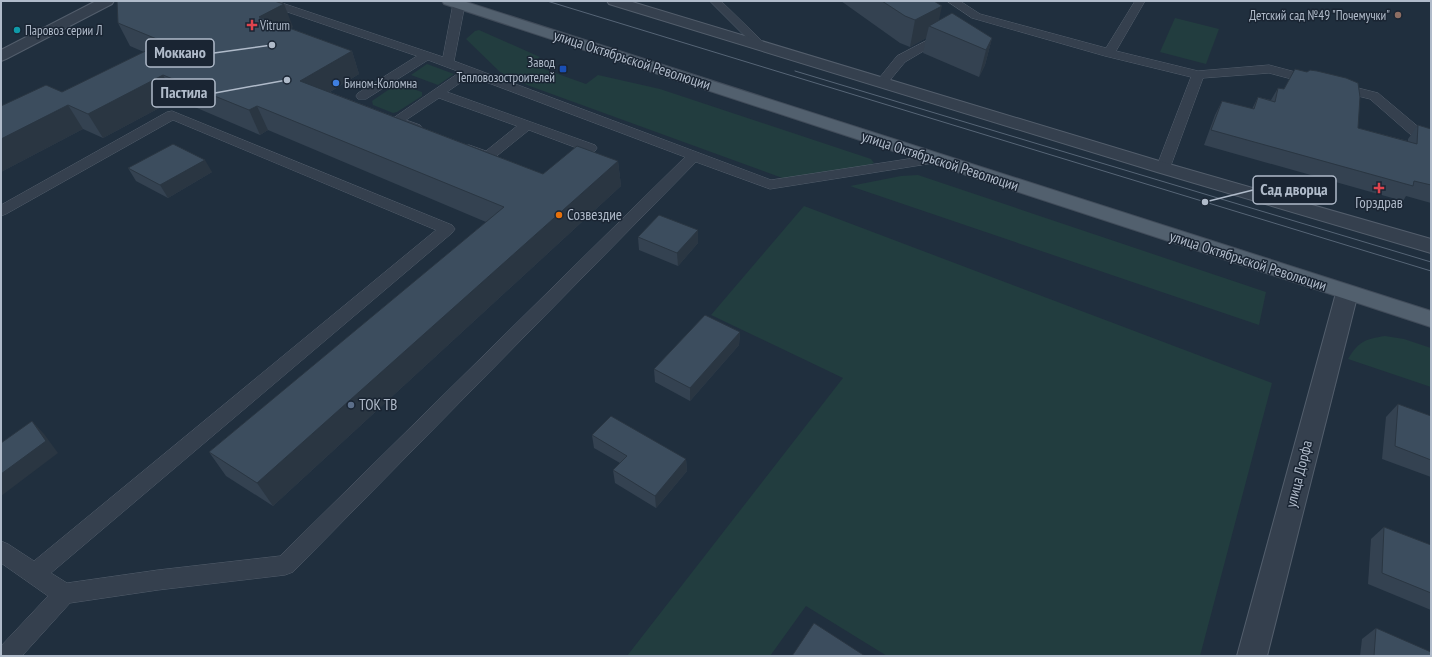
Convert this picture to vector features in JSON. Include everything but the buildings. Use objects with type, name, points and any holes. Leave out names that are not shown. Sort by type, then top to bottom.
[{"type":"main road","name":"улица Октябрьской Революции","points":[[454,3],[1346,293],[1431,319]]},
{"type":"street","points":[[1,56],[107,1]]},
{"type":"street","points":[[614,1],[1163,168],[1431,246]]},
{"type":"street","name":"улица Дорфа","points":[[1252,656],[1346,293]]},
{"type":"lane","points":[[265,1],[448,63],[770,186],[934,159]]},
{"type":"lane","points":[[715,1],[759,44]]},
{"type":"lane","points":[[952,1],[976,16],[1109,53],[1198,75],[1269,69],[1374,96],[1423,138],[1431,140]]},
{"type":"lane","points":[[1109,53],[1140,1]]},
{"type":"lane","points":[[448,63],[454,3]]},
{"type":"lane","points":[[882,82],[901,59],[976,16]]},
{"type":"lane","points":[[362,96],[426,56]]},
{"type":"lane","points":[[424,132],[396,121],[469,71]]},
{"type":"lane","points":[[1163,168],[1198,75]]},
{"type":"lane","points":[[438,93],[590,148]]},
{"type":"lane","points":[[1,211],[172,115],[447,229],[34,574]]},
{"type":"lane","points":[[460,145],[488,156],[527,125]]},
{"type":"lane","points":[[7,656],[64,594],[158,580],[285,564],[694,156]]},
{"type":"lane","points":[[1,551],[64,594]]},
{"type":"green space","points":[[1175,18],[1219,29],[1206,64],[1160,52]]},
{"type":"green space","points":[[479,30],[540,57],[530,64],[586,84],[598,75],[660,89],[871,159],[874,163],[849,173],[785,179],[527,85],[500,72],[466,39],[475,31]]},
{"type":"green space","points":[[427,64],[454,74],[438,85],[411,75]]},
{"type":"green space","points":[[402,85],[422,92],[422,96],[393,113],[373,105],[372,101],[394,86]]},
{"type":"green space","points":[[918,175],[1266,292],[1259,325],[850,186],[901,176]]},
{"type":"green space","points":[[804,206],[1272,383],[1200,656],[887,656],[806,606],[770,656],[627,656],[843,378],[711,315]]},
{"type":"green space","points":[[1385,336],[1404,339],[1431,348],[1431,387],[1348,359],[1355,349],[1363,342],[1372,338]]},
{"type":"tram line","points":[[547,1],[1431,271]]},
{"type":"tram line","points":[[795,71],[1431,262]]},
{"type":"place","name":"Детский сад №49 \"Почемучки\"","points":[[1398,15]]},
{"type":"place","name":"Vitrum","points":[[252,25]]},
{"type":"place","name":"Паровоз серии Л","points":[[17,30]]},
{"type":"place","name":"Моккано","points":[[272,45]]},
{"type":"place","name":"Завод Тепловозостроителей","points":[[563,69]]},
{"type":"place","name":"Пастила","points":[[287,80]]},
{"type":"place","name":"Бином-Коломна","points":[[336,83]]},
{"type":"place","name":"Горздрав","points":[[1379,188]]},
{"type":"place","name":"Сад дворца","points":[[1205,202]]},
{"type":"place","name":"Созвездие","points":[[559,215]]},
{"type":"place","name":"ТОК ТВ","points":[[351,405]]}]
